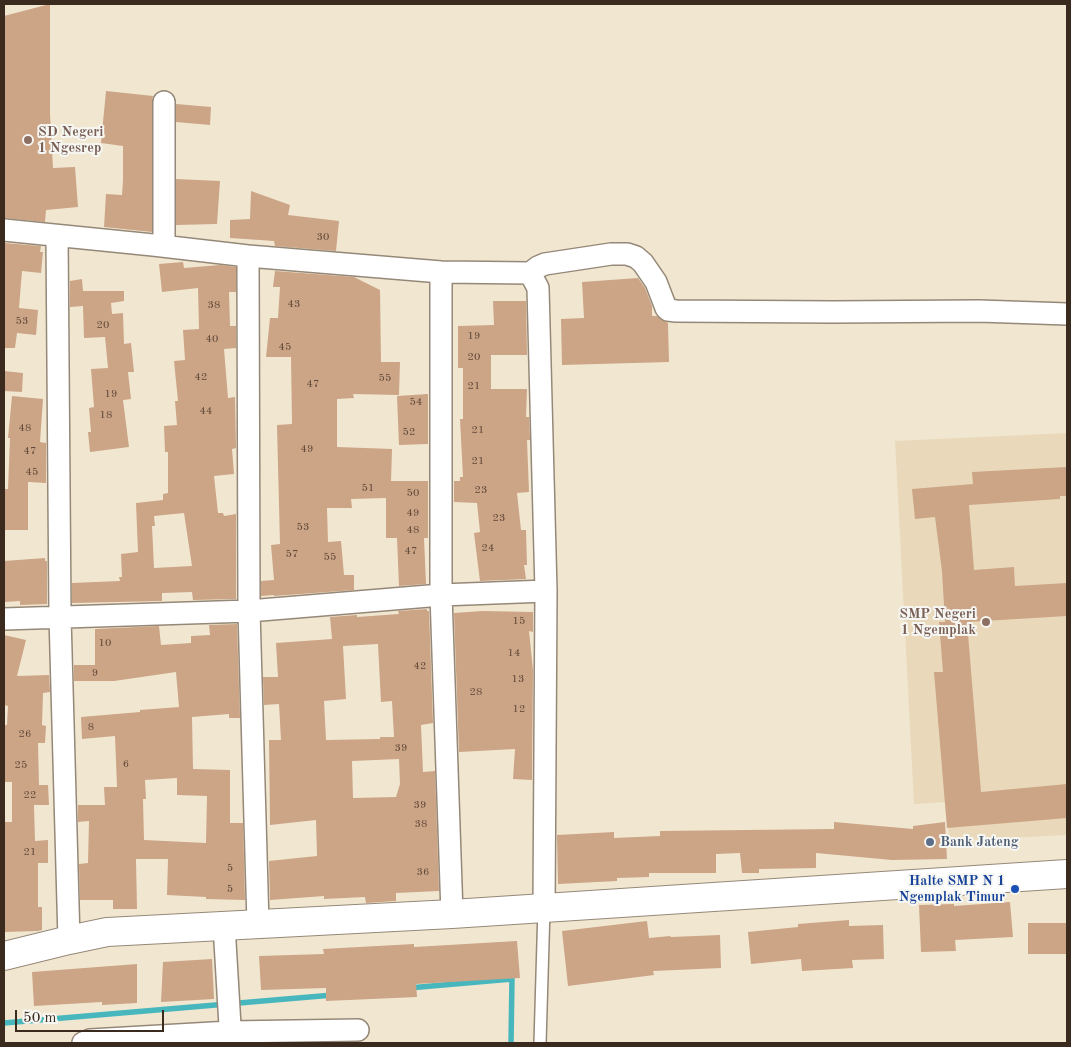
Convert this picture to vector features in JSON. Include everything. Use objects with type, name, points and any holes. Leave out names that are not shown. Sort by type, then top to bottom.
[{"type":"highway","points":[[4,956],[107,932],[452,914],[544,906],[1067,874]]},
{"type":"street","points":[[164,102],[164,246]]},
{"type":"street","points":[[4,230],[248,256],[441,272],[530,273],[545,264],[611,254],[627,254],[636,257],[643,263],[656,282],[668,310],[676,311],[979,311],[1067,314]]},
{"type":"street","points":[[56,236],[60,616],[69,940]]},
{"type":"street","points":[[248,256],[249,611],[258,924]]},
{"type":"street","points":[[441,272],[440,595],[452,914]]},
{"type":"street","points":[[530,273],[538,288],[546,592],[544,906]]},
{"type":"street","points":[[4,619],[249,611],[440,595],[546,592]]},
{"type":"street","points":[[224,925],[230,1034]]},
{"type":"street","points":[[83,1043],[90,1040],[358,1030]]},
{"type":"lane","points":[[540,1043],[544,906]]},
{"type":"shaded area","name":"SMP Negeri 1 Ngemplak","points":[[1067,433],[1067,835],[949,841],[947,802],[914,804],[895,441]]},
{"type":"building","name":"SD Negeri 1 Ngesrep","points":[[50,4],[50,114],[53,168],[75,167],[78,207],[46,210],[45,222],[4,218],[4,16]]},
{"type":"building","points":[[106,91],[153,96],[152,232],[104,227],[106,194],[122,195],[123,180],[123,146],[101,143]]},
{"type":"building","points":[[176,104],[211,107],[210,125],[176,122]]},
{"type":"building","points":[[176,179],[220,181],[217,224],[176,225]]},
{"type":"building","points":[[251,191],[290,205],[288,215],[339,221],[336,251],[275,246],[274,241],[230,238],[230,220],[250,219]]},
{"type":"building","points":[[4,243],[41,246],[40,252],[43,252],[41,273],[22,271],[19,308],[38,310],[36,335],[17,333],[15,348],[4,348]]},
{"type":"building","points":[[183,262],[184,268],[220,265],[236,267],[236,292],[229,292],[230,326],[236,326],[236,348],[224,349],[228,398],[235,397],[236,448],[232,449],[234,474],[214,476],[218,513],[223,513],[224,516],[236,514],[236,599],[193,600],[192,592],[162,593],[162,601],[72,603],[72,583],[120,581],[119,577],[122,577],[121,554],[138,552],[136,503],[163,500],[163,494],[168,493],[168,452],[165,452],[164,426],[177,425],[175,401],[178,401],[174,361],[185,360],[183,330],[199,329],[198,288],[162,292],[159,264]],"holes":[[[184,513],[192,566],[154,568],[152,526],[155,526],[154,516]]]},
{"type":"building","points":[[275,271],[354,277],[380,290],[381,362],[400,362],[399,395],[353,394],[354,398],[337,399],[337,447],[392,449],[391,481],[428,481],[428,538],[424,538],[426,584],[399,586],[397,538],[386,538],[386,498],[351,499],[352,508],[327,508],[328,542],[341,541],[344,575],[354,575],[354,590],[261,596],[261,581],[274,580],[271,545],[280,544],[277,425],[292,424],[291,357],[266,357],[270,318],[278,318],[280,287],[273,287]]},
{"type":"building","points":[[638,278],[645,288],[652,306],[652,316],[657,316],[668,323],[669,362],[562,365],[561,319],[584,318],[582,282]]},
{"type":"building","points":[[82,279],[83,291],[124,291],[124,301],[111,303],[112,314],[123,313],[124,344],[131,343],[134,372],[128,372],[131,399],[123,400],[129,447],[90,452],[88,432],[91,432],[89,408],[94,407],[91,369],[108,368],[105,337],[84,338],[83,306],[70,307],[70,281]]},
{"type":"building","points":[[493,301],[526,301],[527,355],[491,355],[491,389],[527,389],[526,417],[529,417],[530,440],[527,440],[529,492],[517,493],[521,530],[526,530],[527,565],[524,565],[526,579],[480,581],[474,533],[480,532],[477,503],[454,502],[454,481],[460,481],[460,477],[463,477],[460,419],[463,419],[463,368],[458,368],[458,326],[494,325]]},
{"type":"building","points":[[4,371],[23,373],[22,392],[4,391]]},
{"type":"building","points":[[428,394],[428,444],[399,445],[397,396]]},
{"type":"building","points":[[12,396],[43,399],[40,442],[46,443],[46,483],[28,482],[28,530],[4,530],[4,489],[8,489],[10,438],[8,438]]},
{"type":"building","points":[[1067,467],[1067,496],[1060,496],[1060,499],[969,505],[974,570],[1014,567],[1015,586],[1067,583],[1067,616],[967,622],[981,792],[1067,784],[1067,818],[947,828],[934,672],[943,672],[939,622],[945,622],[942,571],[935,517],[915,519],[912,489],[973,484],[972,472]]},
{"type":"building","points":[[45,558],[45,561],[47,561],[47,604],[20,605],[20,601],[4,602],[4,561]]},
{"type":"building","points":[[427,609],[429,611],[433,723],[421,725],[423,772],[435,771],[439,891],[396,893],[396,901],[366,903],[365,897],[324,899],[324,896],[270,900],[269,861],[317,856],[316,820],[270,825],[269,740],[281,740],[279,704],[264,705],[263,677],[278,677],[276,643],[332,639],[330,617],[399,614],[398,611]],"holes":[[[378,644],[381,702],[392,701],[394,737],[326,740],[324,701],[346,699],[343,646]],[[399,759],[400,784],[396,797],[353,798],[352,761]]]},
{"type":"building","points":[[482,611],[533,612],[533,632],[529,631],[533,670],[532,780],[513,779],[515,749],[459,752],[454,613]]},
{"type":"building","points":[[237,624],[240,718],[229,718],[229,714],[192,717],[193,769],[230,770],[230,823],[243,823],[245,900],[167,895],[168,859],[136,859],[137,909],[113,909],[113,900],[80,900],[79,864],[88,863],[89,821],[78,822],[78,805],[105,805],[104,787],[117,787],[115,736],[82,739],[81,717],[179,707],[176,672],[114,681],[74,681],[74,665],[95,665],[95,629],[159,626],[161,645],[191,643],[191,636],[210,635],[209,625]],"holes":[[[177,778],[177,795],[207,796],[206,843],[144,840],[143,799],[146,799],[145,780]]]},
{"type":"building","points":[[4,635],[26,640],[17,676],[49,675],[50,692],[43,693],[42,725],[46,726],[45,743],[38,743],[39,785],[48,785],[49,805],[34,805],[35,841],[48,840],[48,863],[38,863],[38,907],[42,907],[42,930],[38,931],[4,932],[4,822],[12,822],[12,782],[4,782],[4,725],[7,725],[8,706],[4,705]]},
{"type":"building","points":[[834,822],[913,829],[913,826],[945,822],[947,859],[892,860],[816,853],[816,868],[759,869],[759,873],[742,873],[740,853],[716,854],[716,873],[649,873],[649,877],[617,878],[617,881],[558,884],[557,835],[614,832],[614,838],[660,836],[660,831],[834,829]]},
{"type":"building","points":[[1010,902],[1013,937],[955,940],[956,951],[921,952],[919,905],[954,904],[954,906]]},
{"type":"building","points":[[849,920],[849,926],[883,925],[884,959],[852,960],[853,968],[802,971],[801,959],[751,964],[748,932],[798,927],[798,924]]},
{"type":"building","points":[[647,921],[649,938],[720,935],[721,968],[653,971],[654,975],[568,986],[562,931]]},
{"type":"building","points":[[1028,923],[1067,923],[1067,954],[1028,954]]},
{"type":"building","points":[[517,941],[520,978],[416,984],[417,997],[326,1001],[326,988],[261,990],[259,956],[324,954],[323,949],[414,944],[414,947]]},
{"type":"building","points":[[212,959],[214,999],[161,1002],[163,962]]},
{"type":"building","points":[[137,964],[137,1003],[102,1005],[102,1002],[34,1006],[32,972]]},
{"type":"waterway","points":[[409,988],[512,979],[511,1043]]},
{"type":"waterway","points":[[4,1023],[333,995]]},
{"type":"place","name":"SD Negeri 1 Ngesrep","points":[[28,140]]},
{"type":"place","name":"SMP Negeri 1 Ngemplak","points":[[986,622]]},
{"type":"place","name":"Bank Jateng","points":[[930,842]]},
{"type":"place","name":"Halte SMP N 1 Ngemplak Timur","points":[[1015,889]]}]
